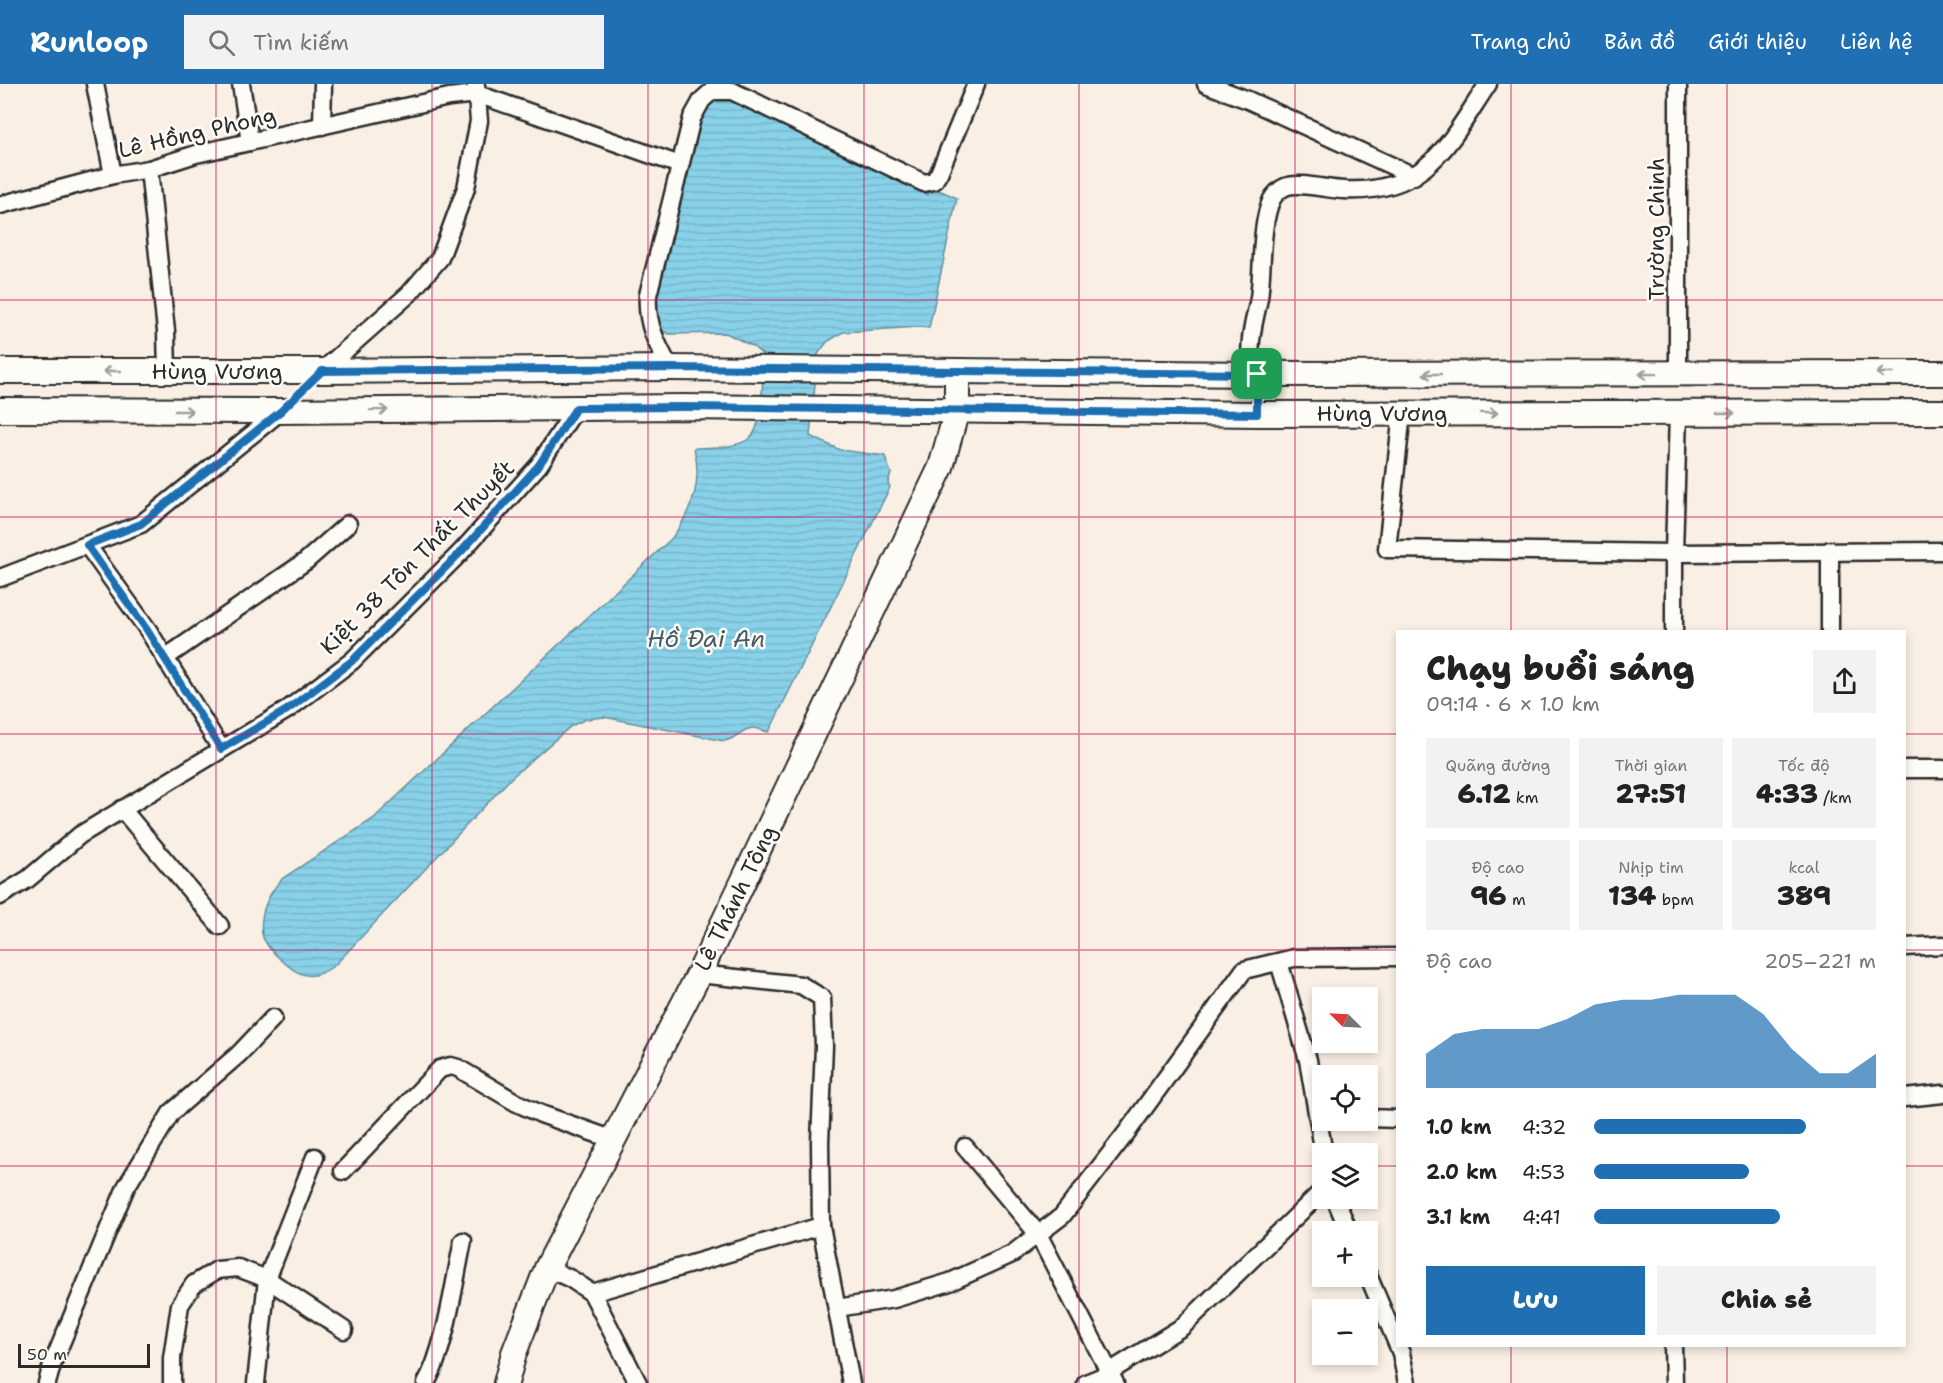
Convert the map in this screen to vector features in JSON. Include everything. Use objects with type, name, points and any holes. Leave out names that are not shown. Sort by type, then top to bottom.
[{"type":"main road","name":"Hùng Vương","points":[[0,371],[670,368],[1257,374],[1943,373]]},
{"type":"main road","points":[[281,411],[322,371]]},
{"type":"main road","name":"Lê Thánh Tông","points":[[506,1383],[514,1353],[548,1268],[699,974],[941,467],[957,410],[957,371]]},
{"type":"main road","points":[[1257,374],[1257,414]]},
{"type":"main road","points":[[1402,374],[1402,413]]},
{"type":"main road","points":[[1678,374],[1678,413]]},
{"type":"main road","name":"Hùng Vương","points":[[0,410],[821,408],[1257,414],[1943,412]]},
{"type":"street","points":[[95,84],[113,175]]},
{"type":"street","points":[[242,84],[250,142]]},
{"type":"street","points":[[322,126],[323,84]]},
{"type":"street","points":[[670,368],[652,336],[647,315],[648,295],[692,118],[702,100],[712,90],[732,90],[924,183],[934,181],[976,84]]},
{"type":"street","points":[[1206,84],[1248,100],[1414,176]]},
{"type":"street","points":[[1257,374],[1250,357],[1263,269],[1267,213],[1272,196],[1285,187],[1358,190],[1389,186],[1407,180],[1440,153],[1462,127],[1488,84]]},
{"type":"street","name":"Trường Chinh","points":[[1678,84],[1678,374]]},
{"type":"street","points":[[322,371],[409,294],[440,258],[466,188],[478,122],[476,89],[680,165]]},
{"type":"street","name":"Lê Hồng Phong","points":[[0,205],[113,175],[149,169],[196,154],[476,89]]},
{"type":"street","points":[[149,169],[166,331],[167,372]]},
{"type":"street","name":"Kiệt 38 Tôn Thất Thuyết","points":[[0,896],[28,879],[80,835],[287,710],[352,661],[461,552],[539,465],[576,408]]},
{"type":"street","points":[[0,578],[141,524],[281,411]]},
{"type":"street","points":[[1402,413],[1388,549],[1674,553],[1830,550],[1943,551]]},
{"type":"street","points":[[1674,630],[1678,413]]},
{"type":"street","points":[[165,658],[306,561],[348,524]]},
{"type":"street","points":[[87,545],[165,658],[221,749]]},
{"type":"street","points":[[1830,550],[1830,630]]},
{"type":"street","points":[[1906,769],[1943,769]]},
{"type":"street","points":[[122,809],[220,926]]},
{"type":"street","points":[[1906,946],[1943,945]]},
{"type":"street","points":[[837,1308],[894,1299],[950,1282],[1012,1254],[1062,1216],[1127,1132],[1244,970],[1294,958],[1396,957]]},
{"type":"street","points":[[1279,962],[1312,1079]]},
{"type":"street","points":[[699,974],[801,985],[822,998],[824,1046],[820,1142],[821,1226],[851,1383]]},
{"type":"street","points":[[47,1383],[52,1365],[126,1187],[171,1113],[239,1054],[273,1018]]},
{"type":"street","points":[[343,1171],[425,1084],[445,1067],[458,1068],[517,1103],[541,1114],[614,1140]]},
{"type":"street","points":[[1906,1098],[1943,1094]]},
{"type":"street","points":[[1378,1118],[1396,1119]]},
{"type":"street","points":[[965,1147],[1038,1234],[1113,1377]]},
{"type":"street","points":[[256,1383],[267,1279],[315,1157]]},
{"type":"street","points":[[1086,1383],[1113,1377],[1182,1327],[1312,1201]]},
{"type":"street","points":[[592,1293],[821,1226]]},
{"type":"street","points":[[426,1383],[436,1362],[463,1241]]},
{"type":"street","points":[[172,1383],[172,1358],[180,1305],[194,1284],[217,1270],[227,1268],[244,1270],[267,1279],[344,1330]]},
{"type":"street","points":[[548,1268],[592,1293],[638,1383]]},
{"type":"street","points":[[1373,1287],[1396,1341]]},
{"type":"street","points":[[1398,1347],[1407,1383]]},
{"type":"street","points":[[1674,1347],[1674,1383]]},
{"type":"water","name":"Hồ Đại An","points":[[702,88],[714,88],[928,195],[932,187],[957,198],[929,328],[843,332],[827,342],[818,354],[810,436],[840,450],[885,456],[891,473],[888,483],[890,487],[769,732],[755,728],[749,729],[724,741],[604,717],[586,719],[571,726],[512,777],[335,965],[319,974],[298,973],[273,952],[262,934],[262,918],[269,896],[283,878],[373,819],[672,538],[694,496],[697,473],[694,448],[738,444],[750,438],[755,432],[762,399],[763,355],[752,346],[726,333],[669,334],[657,328],[650,315],[695,100]]},
{"type":"route","points":[[670,368],[1257,374],[1257,414],[683,407],[576,408],[539,465],[461,552],[352,661],[287,710],[221,749],[147,630],[87,545],[141,524],[281,411],[322,371],[670,368]]}]
